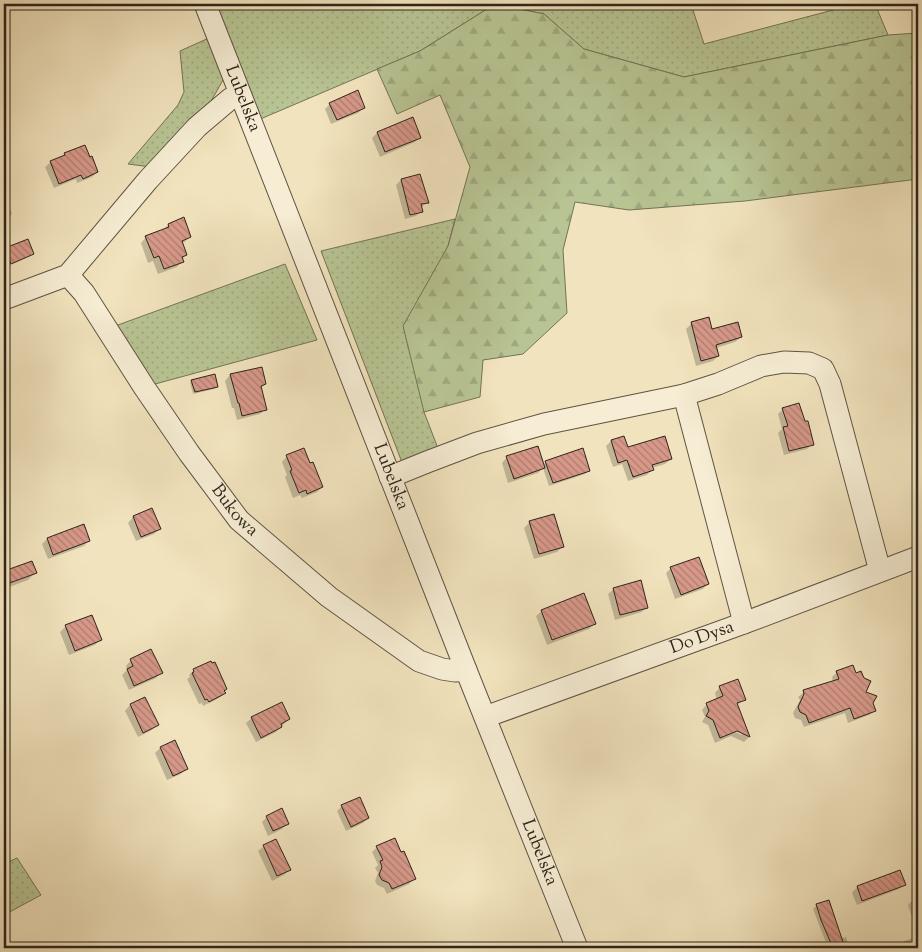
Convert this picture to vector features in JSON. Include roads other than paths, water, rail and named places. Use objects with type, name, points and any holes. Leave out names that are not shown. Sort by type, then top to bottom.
[{"type":"street","name":"Lubelska","points":[[204,4],[577,948]]},
{"type":"street","points":[[4,300],[68,274],[148,180],[197,127],[230,99],[240,94]]},
{"type":"street","name":"Bukowa","points":[[68,274],[84,293],[188,453],[239,520],[329,597],[419,661],[442,669],[466,670]]},
{"type":"street","points":[[390,477],[478,443],[544,424],[684,395],[718,384],[761,366],[784,362],[809,363],[823,369],[830,384],[880,571]]},
{"type":"street","points":[[684,395],[744,623]]},
{"type":"street","name":"Do Dysa","points":[[485,717],[744,623],[918,557]]}]
